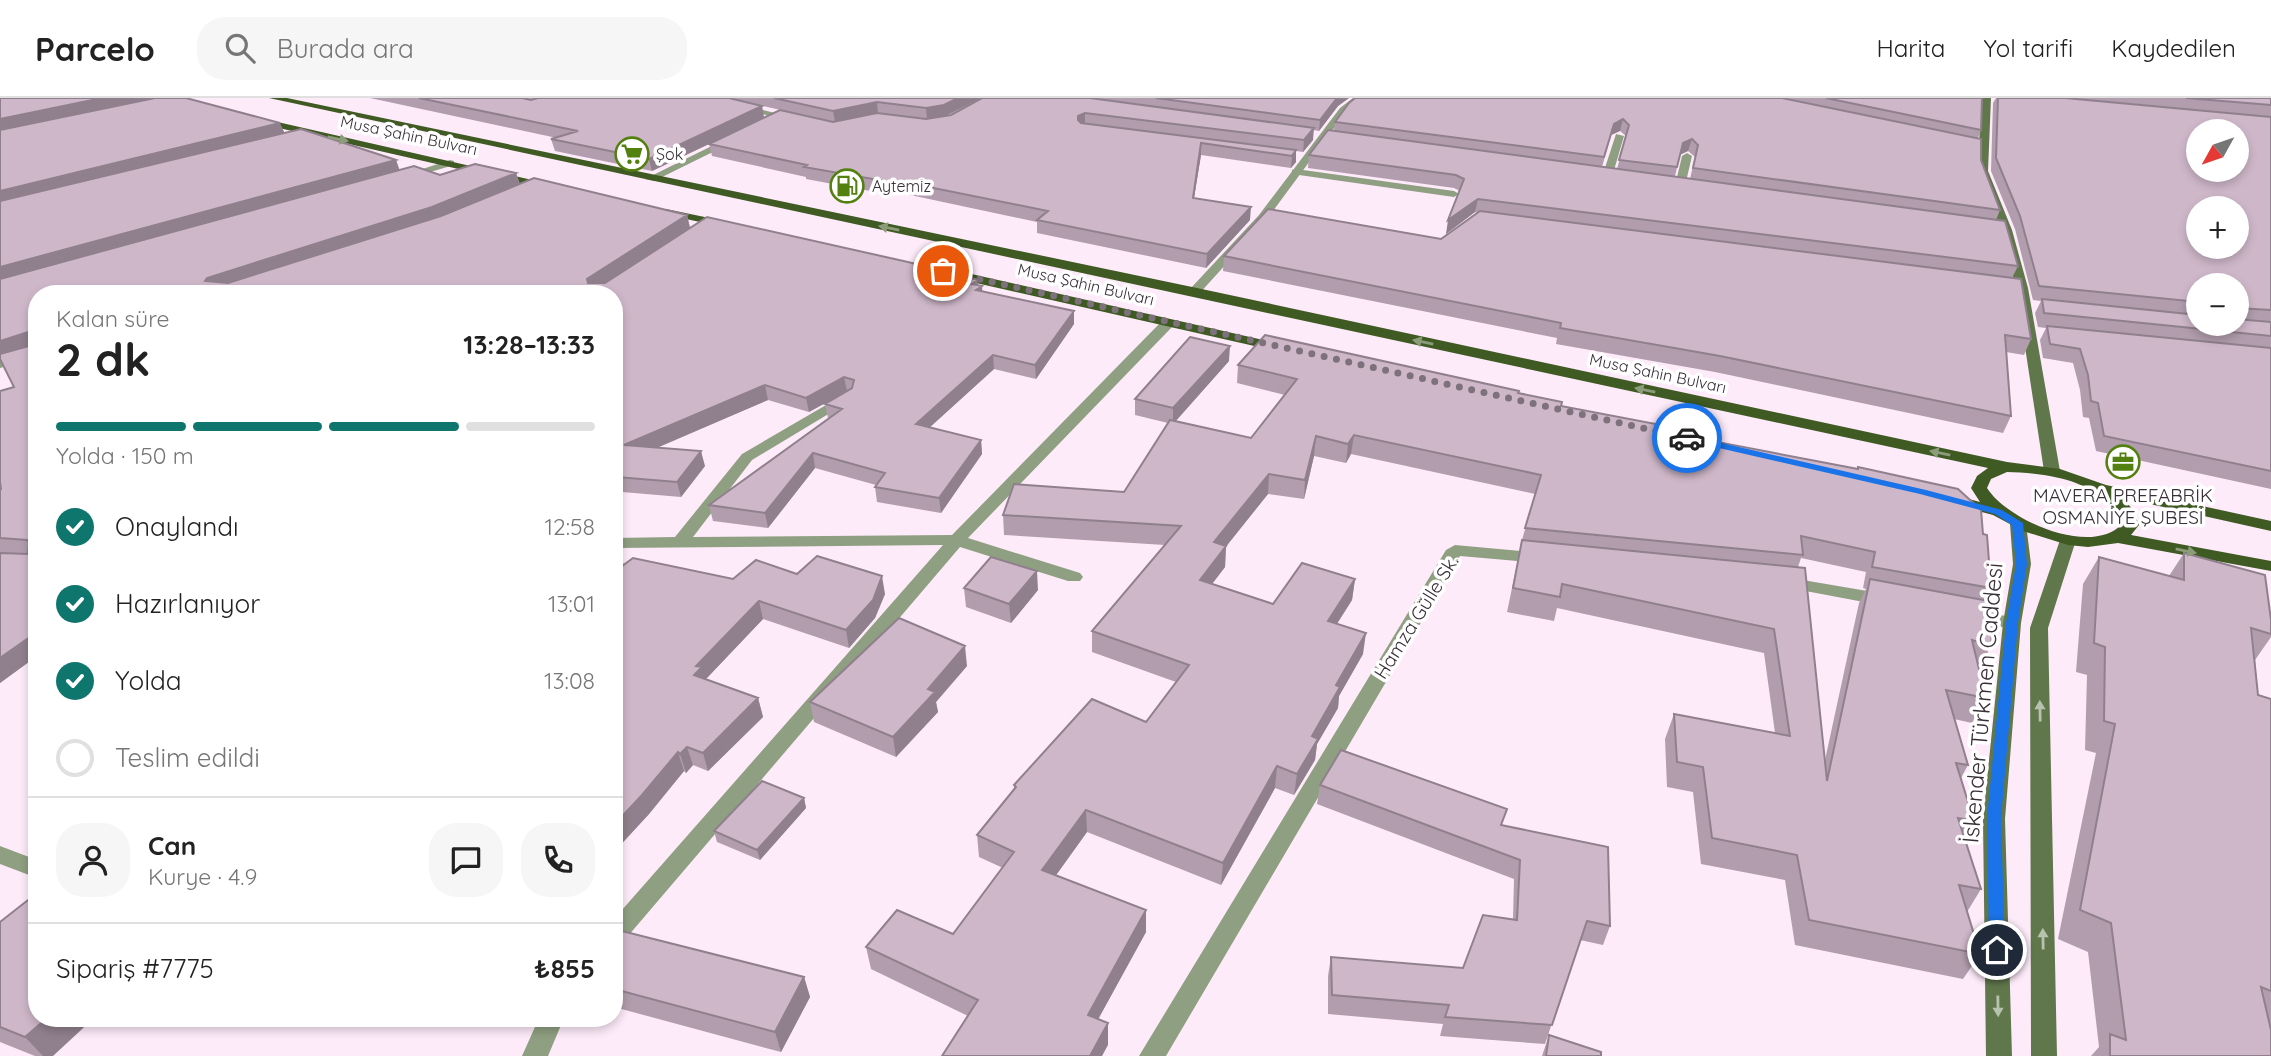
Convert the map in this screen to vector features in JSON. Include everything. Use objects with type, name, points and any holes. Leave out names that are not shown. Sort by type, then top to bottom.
[{"type":"main road","name":"Musa Şahin Bulvarı","points":[[274,98],[2007,467],[2052,471],[2099,488]]},
{"type":"main road","points":[[1986,98],[1977,146],[1983,171],[2006,230],[2022,288],[2032,307],[2052,471]]},
{"type":"main road","name":"Musa Şahin Bulvarı","points":[[244,117],[565,190]]},
{"type":"main road","points":[[659,210],[706,225],[739,227]]},
{"type":"main road","name":"Musa Şahin Bulvarı","points":[[926,268],[1288,349]]},
{"type":"main road","points":[[2007,467],[1991,471],[1982,478],[1979,488],[1985,500],[2018,523],[2068,540],[2105,541],[2119,538],[2128,532],[2132,525],[2130,516],[2119,502],[2099,488]]},
{"type":"main road","points":[[2099,488],[2271,526]]},
{"type":"main road","points":[[1935,495],[1999,512]]},
{"type":"main road","name":"İskender Türkmen Caddesi","points":[[1999,1056],[1994,818],[2012,623],[2022,564],[2018,523]]},
{"type":"main road","points":[[2119,538],[2271,566]]},
{"type":"main road","points":[[2044,1056],[2039,628],[2068,540]]},
{"type":"street","points":[[702,98],[808,122]]},
{"type":"street","points":[[1194,292],[1270,218],[1315,137],[1359,98]]},
{"type":"street","points":[[769,122],[781,116]]},
{"type":"street","points":[[650,179],[745,133]]},
{"type":"street","points":[[284,140],[312,134]]},
{"type":"street","points":[[1619,136],[1602,177],[1619,179]]},
{"type":"street","points":[[1315,137],[1334,140]]},
{"type":"street","points":[[1291,156],[1305,158]]},
{"type":"street","points":[[1680,186],[1687,156]]},
{"type":"street","points":[[385,182],[450,163]]},
{"type":"street","points":[[1296,172],[1454,194]]},
{"type":"street","points":[[514,194],[539,184]]},
{"type":"street","points":[[1668,185],[1693,188]]},
{"type":"street","points":[[1992,228],[2006,230]]},
{"type":"street","points":[[2008,287],[2022,288]]},
{"type":"street","points":[[623,926],[957,540],[1168,323]]},
{"type":"street","points":[[0,364],[28,355]]},
{"type":"street","points":[[681,541],[747,457],[848,397]]},
{"type":"street","points":[[623,543],[957,540],[1074,577]]},
{"type":"street","name":"Hamza Gülle Sk.","points":[[1152,1056],[1455,550],[1566,560]]},
{"type":"street","points":[[1772,580],[1906,604]]},
{"type":"street","points":[[1959,614],[2012,623]]},
{"type":"street","points":[[0,855],[28,866]]},
{"type":"street","points":[[535,1056],[548,1027]]},
{"type":"building","points":[[0,98],[102,98],[0,119]]},
{"type":"building","points":[[155,98],[186,98],[280,123],[0,191],[0,130]]},
{"type":"building","points":[[419,98],[729,98],[762,106],[649,159],[551,139],[578,131]]},
{"type":"building","points":[[774,98],[958,98],[944,105],[926,108],[877,102],[833,111]]},
{"type":"building","points":[[982,98],[1090,98],[1314,128],[1304,140],[1085,113],[1078,116],[1081,123],[1296,150],[1292,156],[1201,143],[1193,198],[1251,207],[1207,254],[1037,220],[1048,211],[894,180],[890,182],[804,167],[807,165],[709,144],[780,110],[833,122],[877,113],[926,119],[951,115]]},
{"type":"building","points":[[1156,98],[1337,98],[1320,120]]},
{"type":"building","points":[[1355,98],[1782,98],[1981,139],[1981,160],[2000,210],[1693,168],[1698,145],[1692,139],[1683,143],[1677,167],[1619,160],[1629,125],[1623,119],[1614,124],[1604,157],[1335,122]]},
{"type":"building","points":[[1826,98],[1982,98],[1981,130]]},
{"type":"building","points":[[1998,98],[2065,98],[2271,117],[2271,310],[2249,309],[2249,273],[2186,273],[2186,301],[2039,286],[2020,216],[1996,158]]},
{"type":"building","points":[[2186,98],[2271,98],[2271,105]]},
{"type":"building","points":[[301,129],[396,160],[0,267],[0,201]]},
{"type":"building","points":[[1328,130],[2005,221],[2018,266],[1478,199],[1448,220],[1464,179],[1456,175],[1309,155]]},
{"type":"building","points":[[475,164],[516,173],[432,207],[207,278],[205,281],[228,283],[441,216],[534,178],[687,215],[587,279],[588,283],[605,283],[707,217],[908,262],[978,280],[972,284],[982,286],[976,290],[1074,311],[1035,365],[993,355],[916,424],[981,440],[939,498],[875,487],[885,473],[813,453],[765,513],[709,505],[842,409],[825,404],[852,388],[854,380],[844,377],[806,398],[765,385],[624,445],[701,451],[677,482],[623,478],[623,285],[28,285],[28,332],[0,341],[0,279],[414,166],[440,175]]},
{"type":"building","points":[[1268,209],[1441,239],[1480,211],[2021,279],[2031,339],[2005,335],[2011,416],[1720,356],[1560,328],[1561,323],[1224,256]]},
{"type":"building","points":[[2042,299],[2186,314],[2186,327],[2044,313]]},
{"type":"building","points":[[2249,320],[2271,322],[2271,336],[2249,334]]},
{"type":"building","points":[[2047,326],[2271,348],[2271,471],[2104,436],[2098,403],[2091,401],[2088,375],[2080,349],[2050,344]]},
{"type":"building","points":[[1265,335],[1519,391],[1518,393],[1562,402],[1561,406],[1661,425],[1660,431],[1858,467],[1958,489],[1981,510],[1983,534],[1987,535],[1991,588],[1872,567],[1875,552],[1801,536],[1803,555],[1525,528],[1541,475],[1354,435],[1348,444],[1316,436],[1305,480],[1269,474],[1214,542],[1226,546],[1200,580],[1273,604],[1302,563],[1355,579],[1328,621],[1366,633],[1336,685],[1340,687],[1312,736],[1318,739],[1297,774],[1277,766],[1223,863],[1086,810],[1042,870],[1146,910],[1088,1015],[1108,1023],[1090,1056],[942,1056],[978,1000],[866,947],[897,910],[953,934],[1014,852],[977,835],[1016,787],[1014,785],[1092,699],[1146,722],[1189,665],[1092,631],[1181,526],[1003,515],[1014,484],[1124,492],[1170,420],[1251,438],[1297,379],[1238,365]]},
{"type":"building","points":[[1190,337],[1230,346],[1173,408],[1135,399]]},
{"type":"building","points":[[28,346],[28,541],[0,538],[0,391],[14,387],[0,354]]},
{"type":"building","points":[[1522,540],[1805,568],[1827,781],[1870,579],[1994,602],[1991,646],[1972,640],[1986,698],[1946,690],[1968,765],[1956,763],[1974,821],[1958,818],[1981,889],[1959,885],[1980,954],[1809,920],[1797,855],[1712,838],[1703,767],[1677,762],[1674,714],[1790,736],[1774,629],[1562,584],[1560,597],[1513,588]]},
{"type":"building","points":[[0,553],[28,554],[28,638],[0,658]]},
{"type":"building","points":[[2184,553],[2265,575],[2271,634],[2251,628],[2258,695],[2271,699],[2271,991],[2261,987],[2271,1030],[2271,1056],[2110,1056],[2110,1034],[2126,1040],[2111,923],[2080,910],[2115,724],[2104,721],[2105,647],[2094,643],[2099,557],[2184,580]]},
{"type":"building","points":[[817,556],[882,576],[873,600],[846,630],[759,601],[696,666],[702,667],[694,675],[758,698],[703,753],[687,747],[680,754],[678,752],[623,815],[623,565],[633,558],[733,579],[756,560],[797,574]]},
{"type":"building","points":[[991,557],[1037,571],[1009,604],[964,588]]},
{"type":"building","points":[[899,618],[965,646],[928,689],[935,692],[893,737],[810,702]]},
{"type":"building","points":[[1341,750],[1507,809],[1501,825],[1608,847],[1610,926],[1587,921],[1552,1025],[1445,1017],[1449,1005],[1332,995],[1331,957],[1463,968],[1483,915],[1517,920],[1520,860],[1320,785]]},
{"type":"building","points":[[762,781],[804,798],[757,850],[714,831]]},
{"type":"building","points":[[28,900],[28,1027],[37,1027],[25,1037],[0,1027],[0,922]]},
{"type":"building","points":[[623,931],[804,977],[775,1032],[623,991]]},
{"type":"building","points":[[1549,1035],[1601,1052],[1601,1056],[1546,1056]]},
{"type":"way so far","points":[[943,271],[1687,438]]},
{"type":"place","name":"Şok","points":[[632,154]]},
{"type":"place","name":"Aytemiz","points":[[847,186]]},
{"type":"place","name":"MAVERA PREFABRİK OSMANİYE ŞUBESİ","points":[[2123,462]]},
{"type":"route","points":[[1687,438],[1922,492],[1999,512],[2018,523],[2022,564],[2012,623],[1994,818],[1997,950]]}]
